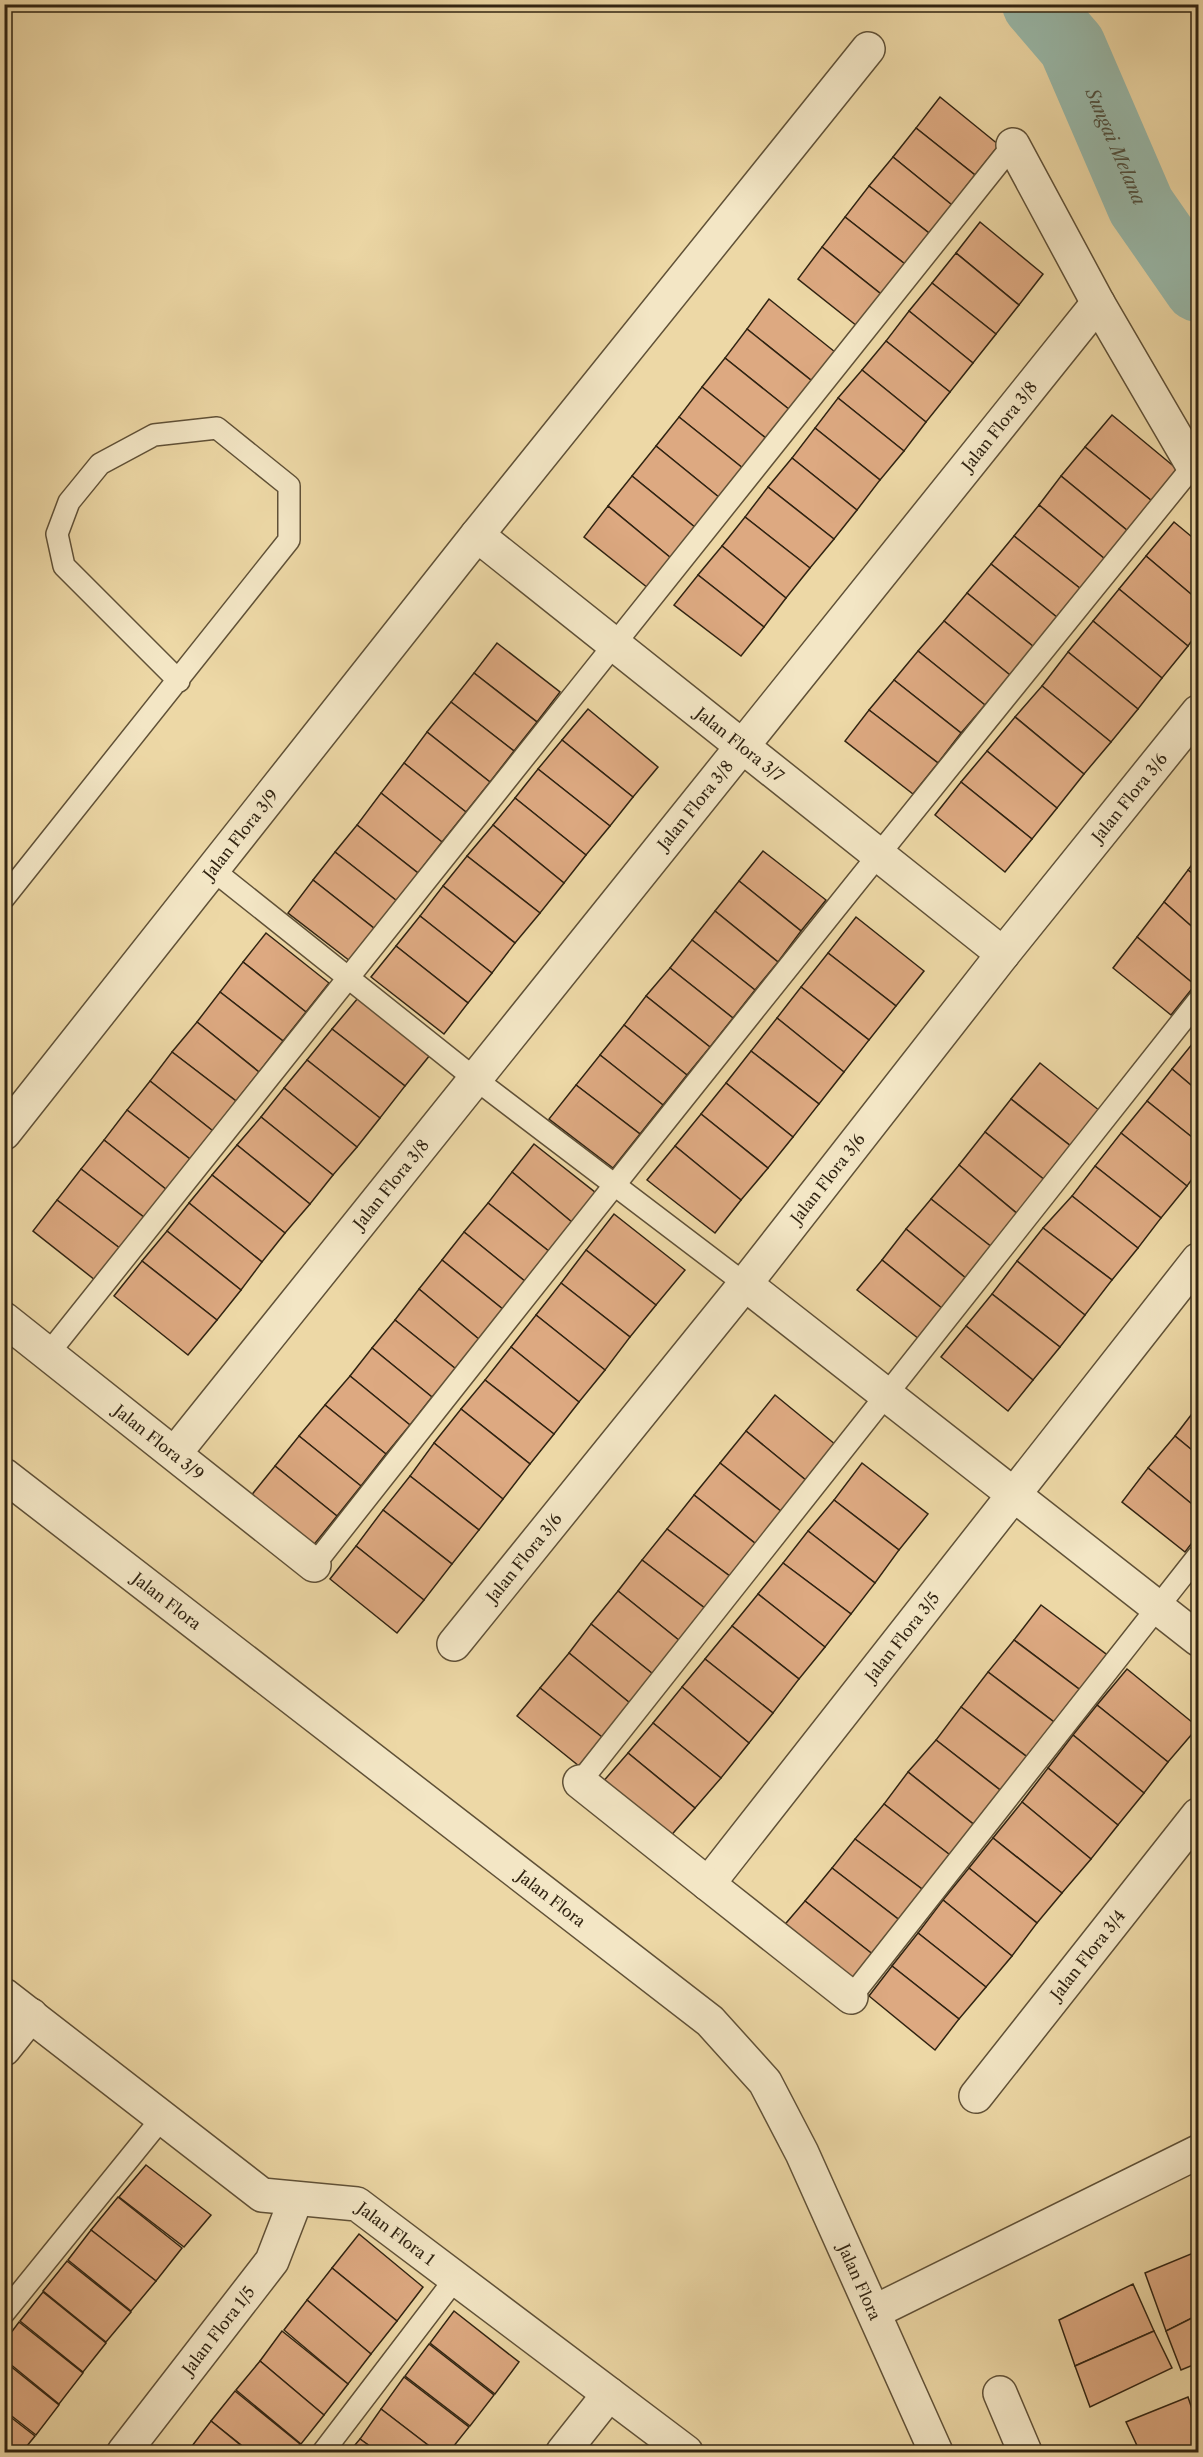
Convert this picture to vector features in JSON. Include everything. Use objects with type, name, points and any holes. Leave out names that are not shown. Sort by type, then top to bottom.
[{"type":"street","name":"Jalan Flora 3/9","points":[[4,1133],[477,535],[868,49]]},
{"type":"street","points":[[1013,146],[1098,303],[1193,466]]},
{"type":"street","name":"Jalan Flora 3/8","points":[[174,1453],[1098,303]]},
{"type":"street","name":"Jalan Flora 3/7","points":[[477,535],[1003,954]]},
{"type":"street","name":"Jalan Flora 3/6","points":[[454,1644],[745,1284],[1003,954],[1198,712]]},
{"type":"street","name":"Jalan Flora 3/5","points":[[708,1884],[1198,1260]]},
{"type":"street","points":[[745,1284],[1198,1639]]},
{"type":"street","name":"Jalan Flora 3/9","points":[[4,1319],[314,1565]]},
{"type":"street","name":"Jalan Flora","points":[[4,1475],[710,2021],[765,2082],[802,2153],[936,2452]]},
{"type":"street","points":[[580,1782],[851,1997]]},
{"type":"street","name":"Jalan Flora 3/4","points":[[976,2096],[1198,1815]]},
{"type":"street","name":"Jalan Flora 1","points":[[4,1995],[262,2196],[357,2204],[686,2452]]},
{"type":"street","points":[[4,2049],[31,2015]]},
{"type":"street","points":[[874,2312],[1198,2151]]},
{"type":"street","name":"Jalan Flora 1/5","points":[[123,2452],[272,2261],[296,2199]]},
{"type":"street","points":[[1000,2393],[1025,2452]]},
{"type":"street","points":[[563,2452],[609,2394]]},
{"type":"lane","points":[[48,1354],[350,979],[1013,146]]},
{"type":"lane","points":[[4,898],[179,681],[290,540],[289,486],[216,428],[154,435],[100,464],[69,502],[57,534],[64,566],[179,681]]},
{"type":"lane","points":[[314,1565],[612,1185],[1193,466]]},
{"type":"lane","points":[[213,870],[474,1078],[745,1284]]},
{"type":"lane","points":[[580,1782],[1198,1002]]},
{"type":"lane","points":[[851,1997],[1198,1556]]},
{"type":"lane","points":[[4,2313],[162,2118]]},
{"type":"lane","points":[[323,2452],[456,2279]]},
{"type":"building","points":[[940,97],[999,145],[975,175],[916,128]]},
{"type":"building","points":[[916,128],[975,175],[952,205],[893,157]]},
{"type":"building","points":[[893,157],[952,205],[929,233],[869,186]]},
{"type":"building","points":[[869,186],[929,233],[905,264],[845,217]]},
{"type":"building","points":[[845,217],[905,264],[881,294],[822,247]]},
{"type":"building","points":[[980,222],[1043,274],[1019,305],[956,253]]},
{"type":"building","points":[[822,247],[881,294],[857,326],[798,279]]},
{"type":"building","points":[[956,253],[1019,305],[996,334],[932,283]]},
{"type":"building","points":[[932,283],[996,334],[973,363],[909,311]]},
{"type":"building","points":[[769,299],[835,352],[812,381],[747,329]]},
{"type":"building","points":[[909,311],[973,363],[950,392],[886,341]]},
{"type":"building","points":[[747,329],[812,381],[790,410],[725,358]]},
{"type":"building","points":[[886,341],[950,392],[926,422],[862,370]]},
{"type":"building","points":[[725,358],[790,410],[767,439],[702,387]]},
{"type":"building","points":[[862,370],[926,422],[904,451],[838,398]]},
{"type":"building","points":[[702,387],[767,439],[744,469],[679,417]]},
{"type":"building","points":[[838,398],[904,451],[880,480],[815,428]]},
{"type":"building","points":[[1112,415],[1177,469],[1152,501],[1085,447]]},
{"type":"building","points":[[679,417],[744,469],[720,498],[656,446]]},
{"type":"building","points":[[815,428],[880,480],[857,510],[792,458]]},
{"type":"building","points":[[656,446],[720,498],[696,528],[632,476]]},
{"type":"building","points":[[1085,447],[1152,501],[1128,531],[1061,476]]},
{"type":"building","points":[[792,458],[857,510],[834,539],[768,487]]},
{"type":"building","points":[[632,476],[696,528],[671,558],[608,506]]},
{"type":"building","points":[[1061,476],[1128,531],[1105,559],[1039,505]]},
{"type":"building","points":[[768,487],[834,539],[810,568],[745,517]]},
{"type":"building","points":[[1039,505],[1105,559],[1081,589],[1014,536]]},
{"type":"building","points":[[608,506],[671,558],[648,588],[584,537]]},
{"type":"building","points":[[745,517],[810,568],[786,598],[722,546]]},
{"type":"building","points":[[1174,522],[1198,542],[1198,600],[1146,556]]},
{"type":"building","points":[[1014,536],[1081,589],[1058,618],[991,564]]},
{"type":"building","points":[[722,546],[786,598],[764,627],[698,575]]},
{"type":"building","points":[[1146,556],[1198,600],[1198,632],[1188,646],[1119,589]]},
{"type":"building","points":[[991,564],[1058,618],[1034,647],[967,593]]},
{"type":"building","points":[[698,575],[764,627],[741,656],[674,605]]},
{"type":"building","points":[[1119,589],[1188,646],[1162,678],[1093,621]]},
{"type":"building","points":[[967,593],[1034,647],[1010,675],[944,621]]},
{"type":"building","points":[[944,621],[1010,675],[985,705],[918,651]]},
{"type":"building","points":[[1093,621],[1162,678],[1138,709],[1068,652]]},
{"type":"building","points":[[497,643],[560,692],[537,722],[474,673]]},
{"type":"building","points":[[918,651],[985,705],[961,733],[894,680]]},
{"type":"building","points":[[1068,652],[1138,709],[1111,742],[1042,686]]},
{"type":"building","points":[[474,673],[537,722],[514,751],[451,702]]},
{"type":"building","points":[[894,680],[961,733],[938,763],[869,710]]},
{"type":"building","points":[[1042,686],[1111,742],[1084,774],[1015,717]]},
{"type":"building","points":[[451,702],[514,751],[490,782],[427,732]]},
{"type":"building","points":[[588,709],[658,767],[633,797],[562,740]]},
{"type":"building","points":[[869,710],[938,763],[913,794],[845,741]]},
{"type":"building","points":[[1015,717],[1084,774],[1057,808],[987,751]]},
{"type":"building","points":[[427,732],[490,782],[466,812],[404,763]]},
{"type":"building","points":[[562,740],[633,797],[610,826],[538,769]]},
{"type":"building","points":[[987,751],[1057,808],[1032,839],[961,782]]},
{"type":"building","points":[[404,763],[466,812],[442,842],[381,793]]},
{"type":"building","points":[[538,769],[610,826],[586,855],[515,798]]},
{"type":"building","points":[[961,782],[1032,839],[1005,872],[935,815]]},
{"type":"building","points":[[381,793],[442,842],[418,873],[357,825]]},
{"type":"building","points":[[515,798],[586,855],[564,883],[493,825]]},
{"type":"building","points":[[357,825],[418,873],[397,901],[335,852]]},
{"type":"building","points":[[493,825],[564,883],[540,913],[467,856]]},
{"type":"building","points":[[763,851],[826,900],[801,931],[739,881]]},
{"type":"building","points":[[335,852],[397,901],[375,929],[313,880]]},
{"type":"building","points":[[467,856],[540,913],[515,943],[443,886]]},
{"type":"building","points":[[1198,856],[1198,878],[1188,870]]},
{"type":"building","points":[[1188,870],[1198,878],[1198,932],[1164,902]]},
{"type":"building","points":[[313,880],[375,929],[350,961],[288,913]]},
{"type":"building","points":[[739,881],[801,931],[778,962],[715,911]]},
{"type":"building","points":[[443,886],[515,943],[492,973],[420,916]]},
{"type":"building","points":[[1164,902],[1198,932],[1198,980],[1195,985],[1137,937]]},
{"type":"building","points":[[715,911],[778,962],[755,990],[692,940]]},
{"type":"building","points":[[420,916],[492,973],[468,1003],[396,946]]},
{"type":"building","points":[[856,917],[924,971],[896,1006],[828,953]]},
{"type":"building","points":[[266,933],[329,983],[306,1012],[243,962]]},
{"type":"building","points":[[1137,937],[1195,985],[1171,1015],[1113,968]]},
{"type":"building","points":[[692,940],[755,990],[733,1018],[670,968]]},
{"type":"building","points":[[396,946],[468,1003],[444,1034],[371,977]]},
{"type":"building","points":[[828,953],[896,1006],[869,1040],[801,987]]},
{"type":"building","points":[[243,962],[306,1012],[283,1041],[220,992]]},
{"type":"building","points":[[670,968],[733,1018],[710,1047],[646,996]]},
{"type":"building","points":[[801,987],[869,1040],[844,1072],[777,1018]]},
{"type":"building","points":[[220,992],[283,1041],[259,1072],[197,1022]]},
{"type":"building","points":[[646,996],[710,1047],[687,1075],[624,1025]]},
{"type":"building","points":[[358,998],[430,1055],[405,1086],[332,1029]]},
{"type":"building","points":[[777,1018],[844,1072],[819,1104],[751,1051]]},
{"type":"building","points":[[197,1022],[259,1072],[236,1101],[172,1052]]},
{"type":"building","points":[[624,1025],[687,1075],[663,1105],[600,1055]]},
{"type":"building","points":[[332,1029],[405,1086],[380,1118],[307,1060]]},
{"type":"building","points":[[1198,1039],[1198,1091],[1172,1069]]},
{"type":"building","points":[[751,1051],[819,1104],[793,1137],[726,1083]]},
{"type":"building","points":[[172,1052],[236,1101],[213,1131],[150,1081]]},
{"type":"building","points":[[600,1055],[663,1105],[640,1134],[576,1085]]},
{"type":"building","points":[[307,1060],[380,1118],[357,1147],[284,1088]]},
{"type":"building","points":[[1040,1063],[1100,1111],[1072,1147],[1011,1099]]},
{"type":"building","points":[[1172,1069],[1198,1091],[1198,1142],[1147,1101]]},
{"type":"building","points":[[150,1081],[213,1131],[190,1159],[127,1110]]},
{"type":"building","points":[[726,1083],[793,1137],[768,1168],[701,1114]]},
{"type":"building","points":[[576,1085],[640,1134],[613,1168],[549,1119]]},
{"type":"building","points":[[284,1088],[357,1147],[333,1175],[261,1117]]},
{"type":"building","points":[[1011,1099],[1072,1147],[1046,1181],[985,1132]]},
{"type":"building","points":[[1147,1101],[1198,1142],[1198,1171],[1187,1186],[1121,1133]]},
{"type":"building","points":[[127,1110],[190,1159],[167,1190],[104,1140]]},
{"type":"building","points":[[701,1114],[768,1168],[741,1200],[675,1146]]},
{"type":"building","points":[[261,1117],[333,1175],[310,1204],[237,1145]]},
{"type":"building","points":[[985,1132],[1046,1181],[1019,1215],[959,1165]]},
{"type":"building","points":[[1121,1133],[1187,1186],[1161,1218],[1095,1166]]},
{"type":"building","points":[[104,1140],[167,1190],[145,1218],[81,1169]]},
{"type":"building","points":[[534,1144],[596,1193],[573,1223],[512,1172]]},
{"type":"building","points":[[237,1145],[310,1204],[285,1233],[212,1175]]},
{"type":"building","points":[[675,1146],[741,1200],[715,1233],[647,1180]]},
{"type":"building","points":[[959,1165],[1019,1215],[993,1248],[931,1199]]},
{"type":"building","points":[[1095,1166],[1161,1218],[1138,1248],[1072,1196]]},
{"type":"building","points":[[81,1169],[145,1218],[121,1249],[57,1200]]},
{"type":"building","points":[[512,1172],[573,1223],[550,1252],[488,1203]]},
{"type":"building","points":[[212,1175],[285,1233],[262,1262],[189,1203]]},
{"type":"building","points":[[1072,1196],[1138,1248],[1112,1280],[1043,1228]]},
{"type":"building","points":[[931,1199],[993,1248],[967,1279],[906,1229]]},
{"type":"building","points":[[57,1200],[121,1249],[95,1280],[33,1231]]},
{"type":"building","points":[[189,1203],[262,1262],[241,1290],[167,1231]]},
{"type":"building","points":[[488,1203],[550,1252],[526,1282],[464,1232]]},
{"type":"building","points":[[614,1214],[685,1270],[656,1305],[586,1250]]},
{"type":"building","points":[[1043,1228],[1112,1280],[1085,1315],[1017,1261]]},
{"type":"building","points":[[906,1229],[967,1279],[943,1309],[882,1260]]},
{"type":"building","points":[[167,1231],[241,1290],[217,1320],[142,1261]]},
{"type":"building","points":[[464,1232],[526,1282],[504,1310],[442,1260]]},
{"type":"building","points":[[586,1250],[656,1305],[630,1337],[561,1283]]},
{"type":"building","points":[[442,1260],[504,1310],[480,1340],[419,1289]]},
{"type":"building","points":[[882,1260],[943,1309],[919,1339],[857,1290]]},
{"type":"building","points":[[142,1261],[217,1320],[188,1355],[114,1296]]},
{"type":"building","points":[[1017,1261],[1085,1315],[1060,1347],[992,1294]]},
{"type":"building","points":[[561,1283],[630,1337],[605,1370],[536,1315]]},
{"type":"building","points":[[419,1289],[480,1340],[456,1369],[395,1320]]},
{"type":"building","points":[[992,1294],[1060,1347],[1033,1380],[966,1326]]},
{"type":"building","points":[[536,1315],[605,1370],[579,1402],[511,1347]]},
{"type":"building","points":[[395,1320],[456,1369],[432,1397],[372,1348]]},
{"type":"building","points":[[966,1326],[1033,1380],[1008,1411],[941,1357]]},
{"type":"building","points":[[511,1347],[579,1402],[554,1434],[485,1380]]},
{"type":"building","points":[[372,1348],[432,1397],[410,1425],[350,1376]]},
{"type":"building","points":[[350,1376],[410,1425],[386,1454],[325,1405]]},
{"type":"building","points":[[485,1380],[554,1434],[530,1464],[461,1409]]},
{"type":"building","points":[[775,1395],[836,1445],[807,1481],[746,1431]]},
{"type":"building","points":[[325,1405],[386,1454],[361,1486],[299,1436]]},
{"type":"building","points":[[1198,1406],[1198,1455],[1175,1436]]},
{"type":"building","points":[[461,1409],[530,1464],[503,1499],[434,1443]]},
{"type":"building","points":[[746,1431],[807,1481],[782,1512],[720,1463]]},
{"type":"building","points":[[299,1436],[361,1486],[337,1516],[275,1466]]},
{"type":"building","points":[[1175,1436],[1198,1455],[1198,1509],[1148,1468]]},
{"type":"building","points":[[434,1443],[503,1499],[479,1530],[410,1476]]},
{"type":"building","points":[[720,1463],[782,1512],[756,1544],[694,1495]]},
{"type":"building","points":[[862,1463],[928,1514],[899,1550],[834,1500]]},
{"type":"building","points":[[275,1466],[337,1516],[312,1547],[250,1497]]},
{"type":"building","points":[[1148,1468],[1198,1509],[1198,1535],[1185,1552],[1122,1502]]},
{"type":"building","points":[[410,1476],[479,1530],[452,1564],[383,1510]]},
{"type":"building","points":[[694,1495],[756,1544],[731,1577],[667,1529]]},
{"type":"building","points":[[834,1500],[899,1550],[875,1583],[808,1531]]},
{"type":"building","points":[[383,1510],[452,1564],[424,1600],[356,1546]]},
{"type":"building","points":[[667,1529],[731,1577],[706,1609],[642,1560]]},
{"type":"building","points":[[808,1531],[875,1583],[851,1614],[783,1563]]},
{"type":"building","points":[[356,1546],[424,1600],[397,1633],[330,1579]]},
{"type":"building","points":[[642,1560],[706,1609],[680,1641],[618,1591]]},
{"type":"building","points":[[783,1563],[851,1614],[825,1647],[758,1594]]},
{"type":"building","points":[[618,1591],[680,1641],[653,1674],[591,1624]]},
{"type":"building","points":[[758,1594],[825,1647],[799,1679],[732,1626]]},
{"type":"building","points":[[1041,1605],[1110,1657],[1083,1692],[1014,1640]]},
{"type":"building","points":[[591,1624],[653,1674],[630,1703],[569,1653]]},
{"type":"building","points":[[732,1626],[799,1679],[773,1713],[705,1659]]},
{"type":"building","points":[[1014,1640],[1083,1692],[1058,1725],[988,1672]]},
{"type":"building","points":[[569,1653],[630,1703],[602,1737],[540,1688]]},
{"type":"building","points":[[705,1659],[773,1713],[749,1743],[682,1687]]},
{"type":"building","points":[[1127,1669],[1198,1727],[1168,1762],[1097,1705]]},
{"type":"building","points":[[988,1672],[1058,1725],[1030,1759],[961,1707]]},
{"type":"building","points":[[682,1687],[749,1743],[721,1778],[653,1723]]},
{"type":"building","points":[[540,1688],[602,1737],[579,1766],[517,1716]]},
{"type":"building","points":[[1097,1705],[1168,1762],[1144,1793],[1073,1735]]},
{"type":"building","points":[[961,1707],[1030,1759],[1004,1793],[936,1740]]},
{"type":"building","points":[[653,1723],[721,1778],[695,1808],[628,1753]]},
{"type":"building","points":[[1073,1735],[1144,1793],[1118,1825],[1048,1768]]},
{"type":"building","points":[[936,1740],[1004,1793],[977,1827],[908,1772]]},
{"type":"building","points":[[628,1753],[695,1808],[668,1839],[601,1784]]},
{"type":"building","points":[[1048,1768],[1118,1825],[1091,1859],[1022,1802]]},
{"type":"building","points":[[908,1772],[977,1827],[954,1858],[884,1804]]},
{"type":"building","points":[[1022,1802],[1091,1859],[1062,1893],[993,1838]]},
{"type":"building","points":[[884,1804],[954,1858],[926,1892],[855,1839]]},
{"type":"building","points":[[993,1838],[1062,1893],[1037,1923],[969,1868]]},
{"type":"building","points":[[855,1839],[926,1892],[902,1922],[832,1868]]},
{"type":"building","points":[[832,1868],[902,1922],[875,1956],[805,1901]]},
{"type":"building","points":[[969,1868],[1037,1923],[1012,1956],[943,1900]]},
{"type":"building","points":[[943,1900],[1012,1956],[986,1987],[918,1933]]},
{"type":"building","points":[[805,1901],[875,1956],[850,1985],[781,1929]]},
{"type":"building","points":[[918,1933],[986,1987],[959,2019],[892,1966]]},
{"type":"building","points":[[892,1966],[959,2019],[935,2050],[869,1996]]},
{"type":"building","points":[[146,2165],[211,2215],[184,2247],[119,2197]]},
{"type":"building","points":[[118,2197],[182,2248],[156,2281],[91,2230]]},
{"type":"building","points":[[91,2230],[156,2281],[131,2311],[68,2260]]},
{"type":"building","points":[[359,2234],[423,2287],[397,2321],[332,2268]]},
{"type":"building","points":[[1198,2251],[1198,2315],[1166,2331],[1145,2273]]},
{"type":"building","points":[[67,2261],[131,2312],[106,2342],[43,2291]]},
{"type":"building","points":[[332,2268],[397,2321],[371,2354],[307,2300]]},
{"type":"building","points":[[1133,2284],[1154,2331],[1075,2366],[1059,2320]]},
{"type":"building","points":[[43,2292],[106,2343],[83,2372],[20,2321]]},
{"type":"building","points":[[307,2300],[371,2354],[348,2384],[284,2330]]},
{"type":"building","points":[[454,2311],[519,2362],[495,2394],[430,2343]]},
{"type":"building","points":[[1198,2315],[1198,2363],[1181,2370],[1166,2331]]},
{"type":"building","points":[[19,2322],[83,2373],[59,2404],[4,2359],[4,2342]]},
{"type":"building","points":[[282,2331],[348,2384],[324,2415],[260,2361]]},
{"type":"building","points":[[1154,2331],[1172,2368],[1090,2407],[1075,2366]]},
{"type":"building","points":[[429,2344],[494,2395],[470,2426],[405,2376]]},
{"type":"building","points":[[4,2361],[59,2405],[36,2435],[4,2410]]},
{"type":"building","points":[[260,2361],[324,2415],[301,2444],[236,2390]]},
{"type":"building","points":[[404,2377],[469,2427],[449,2452],[437,2452],[381,2409]]},
{"type":"building","points":[[1198,2382],[1198,2396],[1194,2384]]},
{"type":"building","points":[[235,2391],[300,2444],[294,2452],[250,2452],[211,2421]]},
{"type":"building","points":[[1188,2397],[1198,2427],[1198,2452],[1140,2452],[1126,2422]]},
{"type":"building","points":[[381,2409],[437,2452],[378,2452],[360,2439]]},
{"type":"building","points":[[4,2412],[35,2436],[22,2452],[4,2452]]},
{"type":"building","points":[[211,2421],[249,2452],[193,2452],[189,2450]]},
{"type":"building","points":[[360,2439],[378,2452],[349,2452]]},
{"type":"waterway","name":"Sungai Melana","points":[[1036,4],[1072,46],[1141,206],[1198,288]]}]
